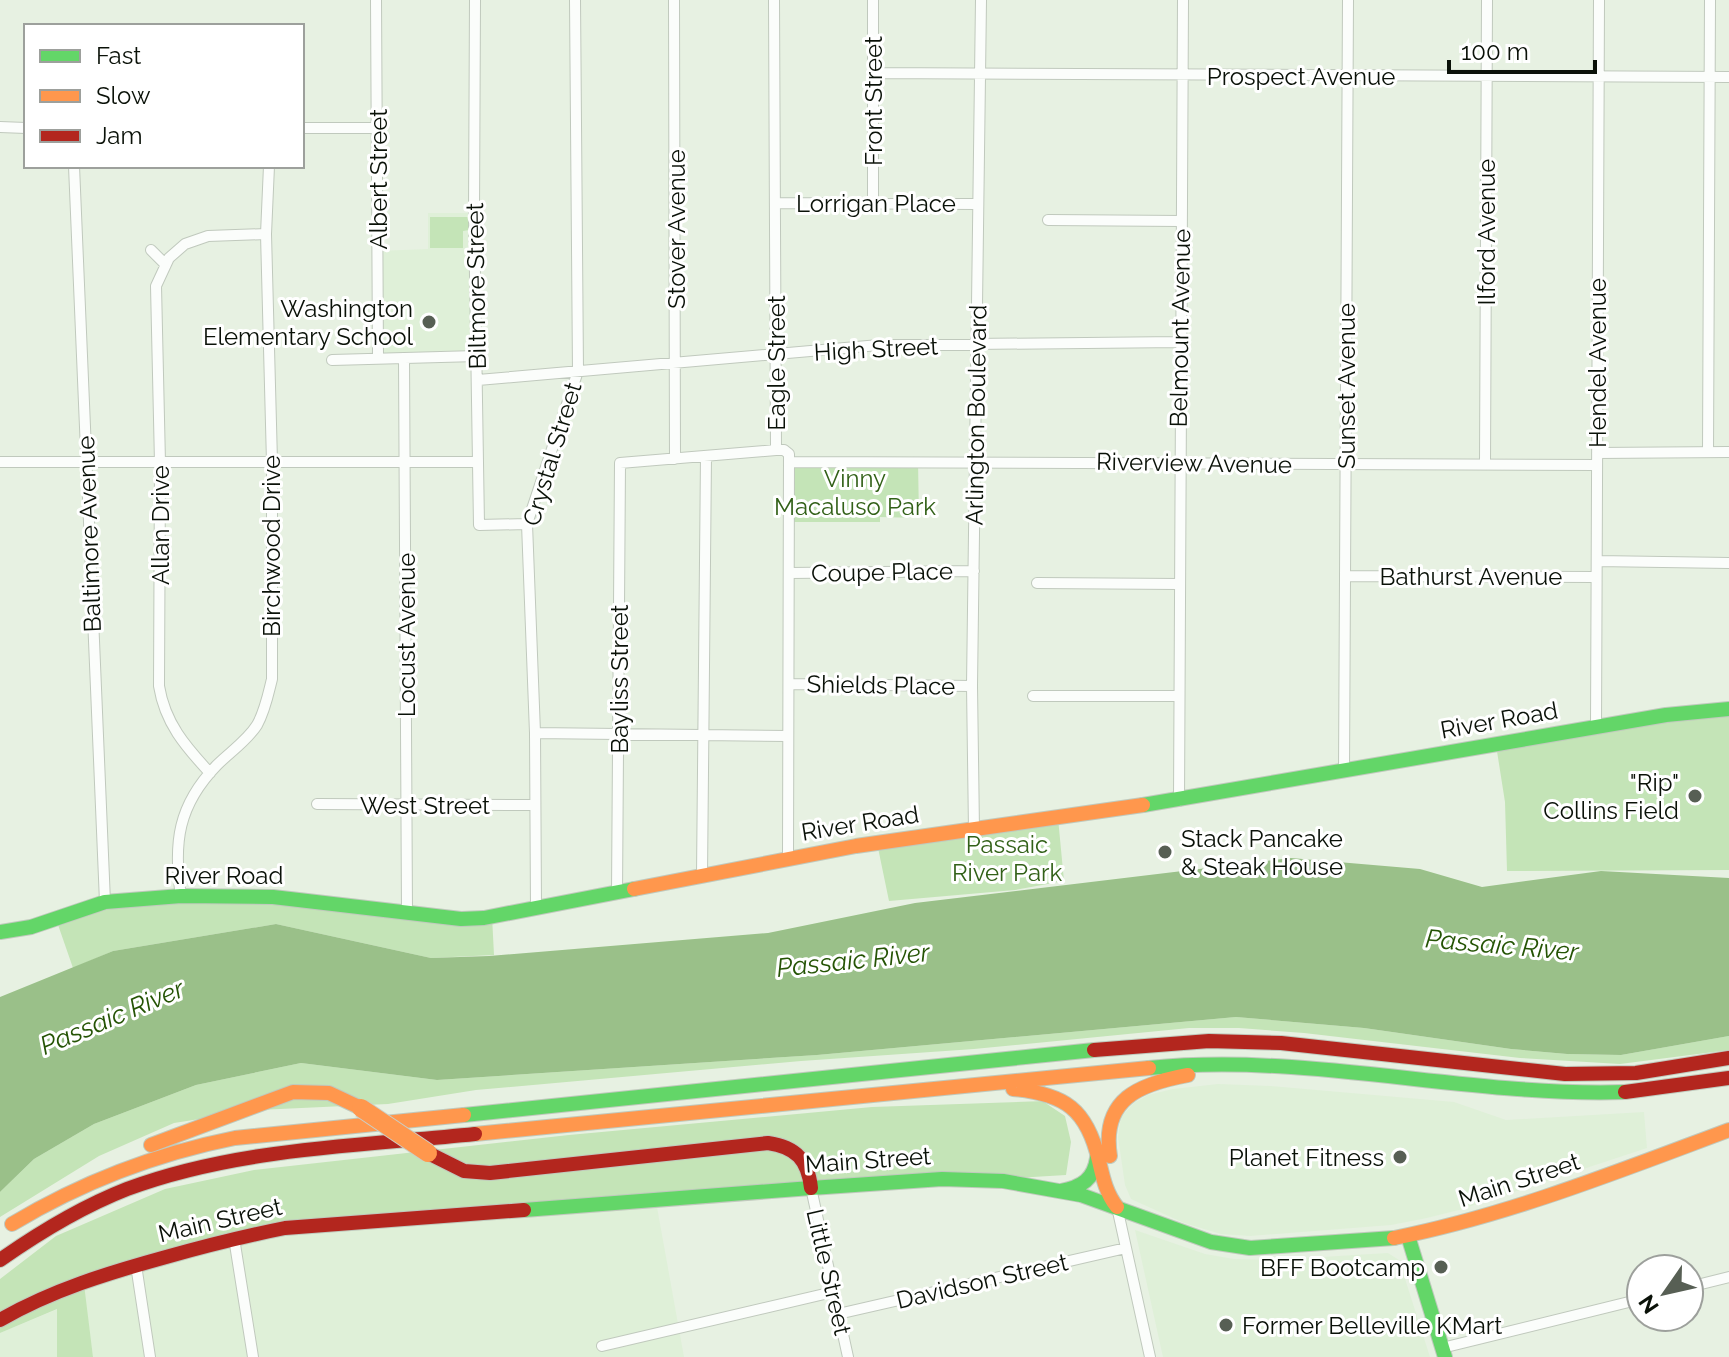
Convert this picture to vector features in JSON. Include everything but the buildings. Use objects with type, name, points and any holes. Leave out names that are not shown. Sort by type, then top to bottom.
[{"type":"main road","name":"River Road","points":[[0,932],[31,927],[105,902],[181,896],[273,897],[461,919],[484,918],[856,846],[1179,801],[1596,727],[1729,709]]},
{"type":"main road","points":[[6,1229],[81,1185],[119,1169],[183,1148],[235,1138],[1149,1045],[1209,1041],[1281,1043],[1565,1074],[1636,1073],[1729,1058]]},
{"type":"main road","points":[[0,1260],[45,1229],[91,1204],[139,1184],[214,1163],[267,1155],[1175,1065],[1245,1063],[1565,1094],[1638,1092],[1729,1078]]},
{"type":"main road","points":[[1117,1207],[1118,1191],[1108,1150],[1107,1130],[1114,1111],[1138,1089],[1163,1079],[1192,1074],[1350,1071]]},
{"type":"main road","points":[[806,1101],[1027,1090],[1053,1096],[1086,1119],[1095,1142],[1106,1192],[1117,1207]]},
{"type":"main road","points":[[6,1229],[56,1191],[93,1169],[280,1095],[318,1091],[340,1096],[452,1167],[476,1173],[768,1143],[791,1148],[800,1154],[807,1162],[811,1188]]},
{"type":"main road","name":"Main Street","points":[[0,1320],[68,1286],[136,1265],[234,1238],[323,1224],[942,1179],[1003,1181],[1061,1191],[1117,1207],[1189,1236],[1232,1246],[1276,1247],[1408,1236],[1454,1226],[1540,1199],[1729,1130]]},
{"type":"main road","points":[[1061,1191],[1089,1181],[1097,1163],[1095,1142]]},
{"type":"main road","points":[[1408,1236],[1443,1353]]},
{"type":"street","name":"Albert Street","points":[[376,0],[378,358]]},
{"type":"street","name":"Biltmore Street","points":[[475,0],[474,213],[479,525],[527,524]]},
{"type":"street","name":"Crystal Street","points":[[536,908],[533,805],[535,733],[527,524],[578,371],[575,0]]},
{"type":"street","name":"Stover Avenue","points":[[674,0],[675,459]]},
{"type":"street","name":"Eagle Street","points":[[774,0],[776,450],[784,450],[791,462],[788,859]]},
{"type":"street","name":"Front Street","points":[[873,0],[873,203]]},
{"type":"street","name":"Arlington Boulevard","points":[[974,830],[972,686],[981,0]]},
{"type":"street","name":"Belmount Avenue","points":[[1179,801],[1183,0]]},
{"type":"street","name":"Sunset Avenue","points":[[1344,771],[1348,0]]},
{"type":"street","name":"Ilford Avenue","points":[[1485,464],[1487,0]]},
{"type":"street","name":"Hendel Avenue","points":[[1596,727],[1599,0]]},
{"type":"street","points":[[1708,452],[1710,0]]},
{"type":"street","name":"Prospect Avenue","points":[[873,73],[1729,77]]},
{"type":"street","points":[[0,127],[24,128]]},
{"type":"street","points":[[304,128],[377,128]]},
{"type":"street","name":"Baltimore Avenue","points":[[74,168],[105,902]]},
{"type":"street","name":"Birchwood Drive","points":[[181,896],[176,861],[181,827],[194,796],[210,773],[257,724],[264,711],[272,679],[272,462],[266,234],[269,168]]},
{"type":"street","name":"Lorrigan Place","points":[[775,203],[978,204]]},
{"type":"street","points":[[1048,220],[1181,221]]},
{"type":"street","points":[[151,250],[165,264],[176,250],[196,239],[266,234]]},
{"type":"street","name":"Allan Drive","points":[[165,264],[156,286],[155,299],[160,463],[161,700],[177,735],[210,773]]},
{"type":"street","name":"High Street","points":[[478,380],[879,345],[1179,342]]},
{"type":"street","points":[[332,360],[477,356]]},
{"type":"street","name":"Locust Avenue","points":[[404,358],[407,912]]},
{"type":"street","points":[[675,459],[776,450]]},
{"type":"street","points":[[1597,453],[1729,452]]},
{"type":"street","points":[[702,876],[706,456]]},
{"type":"street","name":"Bayliss Street","points":[[617,894],[620,463],[675,459]]},
{"type":"street","points":[[0,462],[478,462]]},
{"type":"street","name":"Riverview Avenue","points":[[791,462],[1597,465]]},
{"type":"street","name":"Bathurst Avenue","points":[[1597,561],[1729,563]]},
{"type":"street","name":"Coupe Place","points":[[790,573],[974,571]]},
{"type":"street","name":"Bathurst Avenue","points":[[1346,576],[1596,577]]},
{"type":"street","points":[[1037,583],[1179,584]]},
{"type":"street","name":"Shields Place","points":[[789,684],[972,686]]},
{"type":"street","points":[[1033,696],[1179,696]]},
{"type":"street","points":[[535,733],[787,736]]},
{"type":"street","name":"West Street","points":[[317,804],[533,805]]},
{"type":"street","name":"Little Street","points":[[811,1188],[848,1357]]},
{"type":"street","points":[[1117,1207],[1150,1357]]},
{"type":"street","points":[[234,1238],[253,1357]]},
{"type":"street","name":"Davidson Street","points":[[838,1314],[1126,1248]]},
{"type":"street","points":[[136,1265],[150,1357]]},
{"type":"street","points":[[1705,1283],[1729,1277]]},
{"type":"street","points":[[602,1346],[833,1292]]},
{"type":"street","points":[[1443,1353],[1625,1303]]},
{"type":"shaded area","points":[[428,213],[474,213],[477,356],[378,358],[378,251],[428,249]]},
{"type":"shaded area","points":[[1218,1084],[1454,1102],[1506,1120],[1644,1112],[1647,1148],[1427,1218],[1391,1225],[1250,1236],[1221,1234],[1184,1223],[1131,1199],[1125,1185],[1118,1137],[1121,1117],[1134,1103],[1148,1095]]},
{"type":"shaded area","points":[[655,1196],[684,1357],[93,1357],[82,1276],[289,1222]]},
{"type":"shaded area","points":[[1135,1230],[1205,1254],[1234,1259],[1272,1260],[1388,1253],[1399,1260],[1430,1357],[1163,1357]]},
{"type":"shaded area","points":[[58,1309],[57,1357],[0,1357],[0,1333]]},
{"type":"green space","points":[[430,217],[469,217],[469,230],[463,231],[463,248],[430,248]]},
{"type":"green space","name":"Vinny Macaluso Park","points":[[918,461],[919,518],[880,517],[880,522],[790,522],[791,462]]},
{"type":"green space","points":[[1729,709],[1729,870],[1507,871],[1505,802],[1496,745]]},
{"type":"green space","name":"Passaic River Park","points":[[1058,818],[1064,881],[1015,890],[889,901],[877,843]]},
{"type":"green space","points":[[181,896],[492,916],[494,955],[431,958],[276,924],[113,951],[73,968],[56,919]]},
{"type":"green space","points":[[1236,1017],[1364,1028],[1567,1054],[1621,1055],[1729,1036],[1729,1050],[1620,1064],[1520,1058],[1304,1033],[1189,1028],[476,1090],[388,1104],[258,1110],[174,1123],[99,1156],[0,1217],[0,1192],[34,1159],[94,1124],[196,1085],[301,1063],[437,1080],[817,1055]]},
{"type":"green space","points":[[1045,1101],[1065,1116],[1071,1142],[1066,1175],[289,1222],[83,1276],[93,1357],[57,1357],[57,1309],[0,1333],[0,1279],[56,1236],[165,1189],[254,1170],[569,1135],[872,1107]]},
{"type":"water","name":"Passaic River","points":[[1291,858],[1420,869],[1482,887],[1601,871],[1729,878],[1729,1036],[1621,1055],[1567,1054],[1364,1028],[1236,1017],[817,1055],[437,1080],[301,1063],[196,1085],[94,1124],[34,1159],[0,1192],[0,997],[113,951],[276,924],[431,958],[489,956],[768,933],[915,903]]},
{"type":"traffic: fast","points":[[1143,805],[1666,715],[1729,709]]},
{"type":"traffic: fast","points":[[0,932],[31,927],[105,902],[181,896],[273,897],[461,919],[484,918],[634,889]]},
{"type":"traffic: fast","points":[[464,1115],[1094,1050]]},
{"type":"traffic: fast","points":[[1149,1068],[1268,1066],[1506,1088],[1625,1092]]},
{"type":"traffic: fast","points":[[1061,1191],[1086,1181],[1097,1158]]},
{"type":"traffic: fast","points":[[811,1188],[942,1179],[1003,1181],[1081,1195],[1211,1242],[1250,1248],[1394,1238]]},
{"type":"traffic: fast","points":[[524,1210],[811,1188]]},
{"type":"traffic: fast","points":[[1408,1236],[1445,1357]]},
{"type":"traffic: slow","points":[[634,889],[856,846],[1143,805]]},
{"type":"traffic: slow","points":[[475,1134],[1149,1068]]},
{"type":"traffic: slow","points":[[1110,1156],[1112,1121],[1127,1098],[1154,1083],[1188,1075]]},
{"type":"traffic: slow","points":[[1013,1089],[1060,1100],[1080,1117],[1094,1143],[1105,1185],[1117,1207]]},
{"type":"traffic: slow","points":[[151,1145],[293,1092],[329,1093],[361,1108]]},
{"type":"traffic: slow","points":[[361,1108],[428,1153]]},
{"type":"traffic: slow","points":[[12,1224],[65,1195],[120,1171],[205,1145],[235,1138],[464,1115]]},
{"type":"traffic: slow","points":[[1394,1238],[1522,1205],[1729,1130]]},
{"type":"traffic: jam","points":[[1094,1050],[1209,1041],[1281,1043],[1565,1074],[1636,1073],[1729,1058]]},
{"type":"traffic: jam","points":[[1625,1092],[1729,1078]]},
{"type":"traffic: jam","points":[[0,1260],[93,1204],[169,1175],[299,1151],[475,1134]]},
{"type":"traffic: jam","points":[[428,1153],[464,1171],[490,1173],[768,1143],[799,1156],[807,1170],[811,1188]]},
{"type":"traffic: jam","points":[[0,1320],[60,1291],[102,1276],[270,1231],[524,1210]]},
{"type":"place","name":"Washington Elementary School","points":[[429,322]]},
{"type":"place","name":"\"Rip\" Collins Field","points":[[1695,796]]},
{"type":"place","name":"Stack Pancake & Steak House","points":[[1165,852]]},
{"type":"place","name":"Planet Fitness","points":[[1400,1157]]},
{"type":"place","name":"BFF Bootcamp","points":[[1441,1267]]},
{"type":"place","name":"Former Belleville KMart","points":[[1226,1325]]}]
